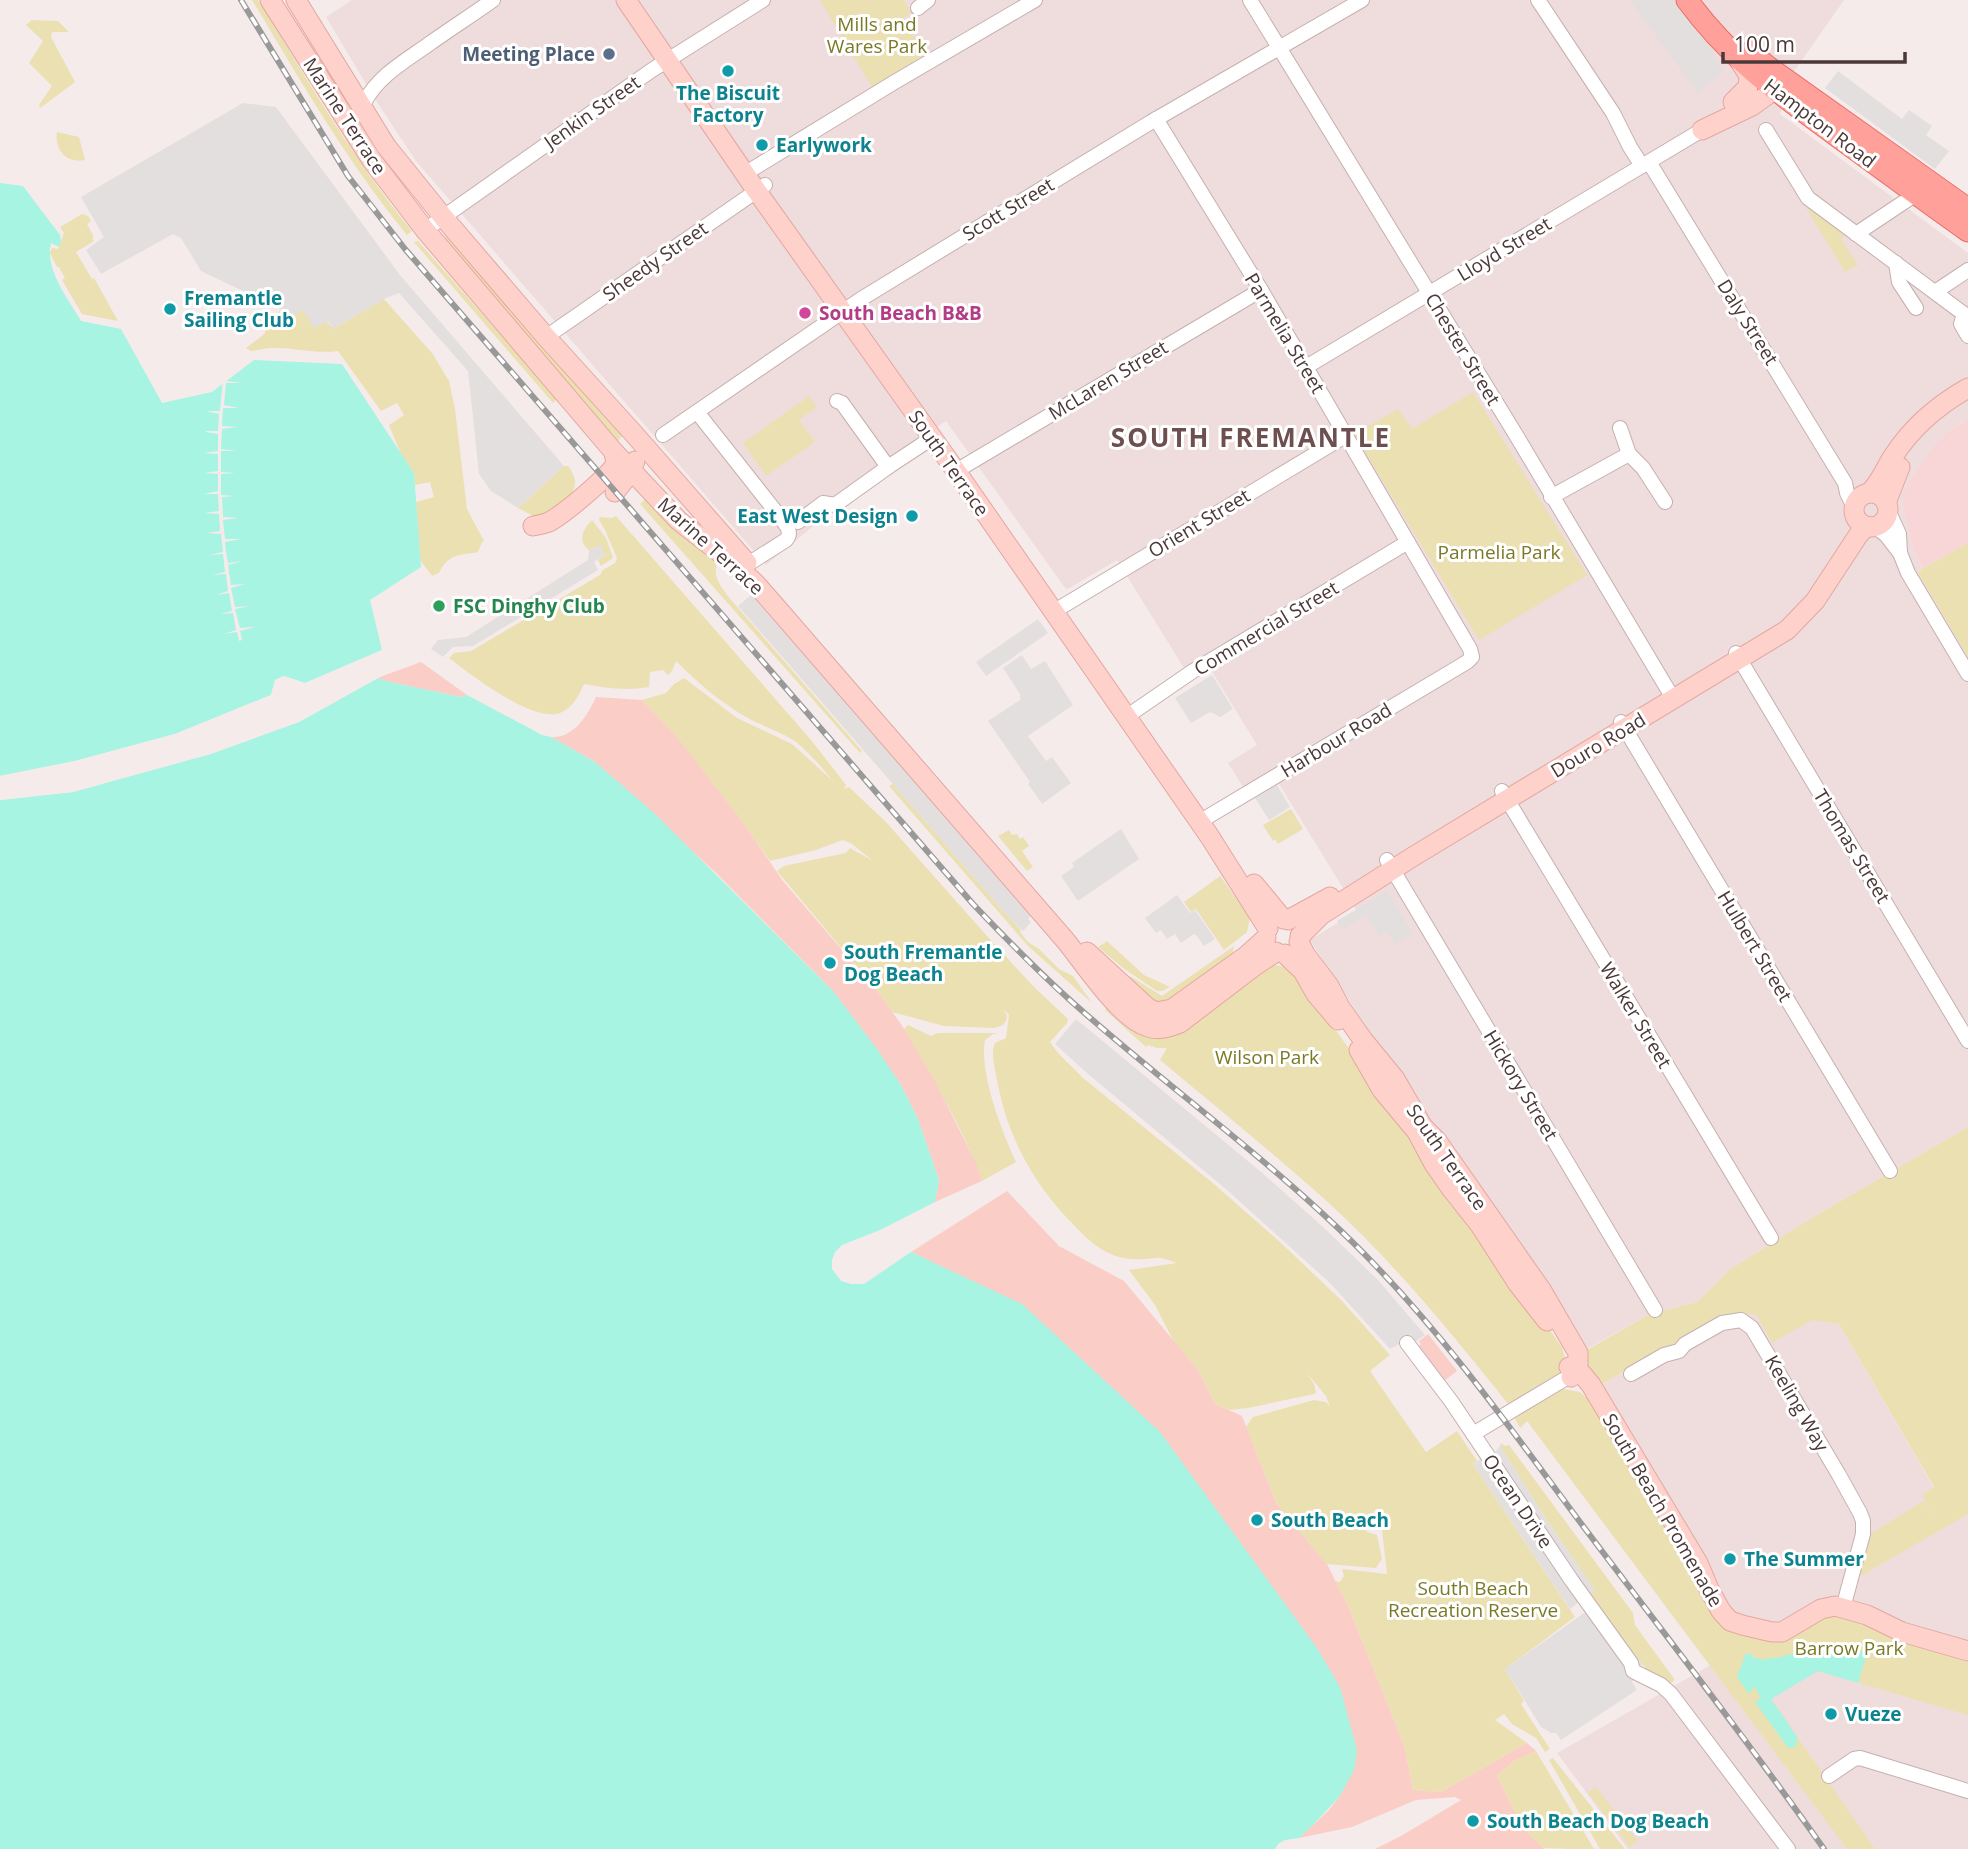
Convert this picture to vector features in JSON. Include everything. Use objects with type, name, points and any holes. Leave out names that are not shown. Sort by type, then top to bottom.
[{"type":"main road","name":"Hampton Road","points":[[1687,0],[1706,26],[1739,60],[1968,209]]},
{"type":"main road","name":"Hampton Road","points":[[1702,0],[1723,27],[1775,81],[1916,194],[1968,231]]},
{"type":"street","name":"Marine Terrace","points":[[270,0],[370,159],[425,230],[627,462],[679,521],[755,583],[1065,940],[1119,1006],[1141,1024],[1162,1020]]},
{"type":"street","points":[[278,0],[294,28],[298,45]]},
{"type":"street","name":"Marine Terrace","points":[[296,0],[386,146],[444,218],[748,564],[901,750]]},
{"type":"street","points":[[359,101],[364,103],[381,79],[397,66],[493,0]]},
{"type":"street","name":"South Terrace","points":[[626,0],[670,58],[1203,819],[1236,876],[1283,936],[1316,994],[1334,1015],[1363,1065],[1418,1132],[1434,1164],[1480,1225],[1518,1284],[1561,1339],[1569,1359],[1569,1374]]},
{"type":"street","name":"South Terrace","points":[[636,0],[670,58]]},
{"type":"street","name":"Jenkin Street","points":[[425,230],[670,58],[763,0]]},
{"type":"street","name":"Sheedy Street","points":[[546,337],[755,179],[893,83],[1035,0]]},
{"type":"street","name":"Chester Street","points":[[1250,0],[1672,696]]},
{"type":"street","name":"Scott Street","points":[[663,435],[846,309],[1156,119],[1362,0]]},
{"type":"street","name":"Daly Street","points":[[1538,0],[1613,113],[1630,147],[1646,164],[1845,483],[1847,493],[1899,534],[1900,553]]},
{"type":"street","points":[[1702,130],[1748,87],[1749,76],[1739,60]]},
{"type":"street","points":[[1733,102],[1775,81]]},
{"type":"street","points":[[1702,130],[1752,106],[1775,81]]},
{"type":"street","name":"Parmelia Street","points":[[1156,119],[1261,290],[1470,649],[1472,657]]},
{"type":"street","name":"Lloyd Street","points":[[1306,367],[1702,130]]},
{"type":"street","points":[[1766,130],[1808,198],[1966,315],[1961,324],[1968,337]]},
{"type":"street","points":[[1856,234],[1916,194]]},
{"type":"street","points":[[1896,263],[1899,282],[1916,309]]},
{"type":"street","points":[[1935,292],[1968,270]]},
{"type":"street","name":"McLaren Street","points":[[959,469],[1261,290]]},
{"type":"street","name":"South Terrace","points":[[846,309],[932,438],[959,469]]},
{"type":"street","points":[[590,386],[594,400],[630,444],[627,462],[611,487],[639,488],[667,518],[679,521]]},
{"type":"street","name":"Douro Road","points":[[1162,1020],[1180,1023],[1283,936],[1321,915],[1390,865],[1738,656],[1787,630],[1815,601],[1859,534],[1877,486],[1894,455],[1919,424],[1941,405],[1968,388]]},
{"type":"street","points":[[837,401],[842,404],[888,467]]},
{"type":"street","name":"Douro Road","points":[[1870,509],[1910,451],[1935,424],[1968,401]]},
{"type":"street","points":[[697,412],[789,532],[786,540],[748,564]]},
{"type":"street","points":[[1620,428],[1629,454],[1643,468],[1665,502]]},
{"type":"street","name":"Orient Street","points":[[1057,609],[1345,436]]},
{"type":"street","points":[[798,522],[824,503],[835,505],[932,438]]},
{"type":"street","points":[[1551,497],[1629,454]]},
{"type":"street","points":[[533,526],[545,524],[559,516],[616,464],[627,462],[657,468],[678,484]]},
{"type":"street","name":"Daly Street","points":[[1870,509],[1900,553],[1908,573],[1968,674]]},
{"type":"street","name":"Commercial Street","points":[[1129,714],[1194,671],[1408,542]]},
{"type":"street","name":"Thomas Street","points":[[1738,656],[1968,1041]]},
{"type":"street","name":"Harbour Road","points":[[1203,819],[1467,663],[1472,657]]},
{"type":"street","name":"Hulbert Street","points":[[1623,725],[1890,1171]]},
{"type":"street","name":"Walker Street","points":[[1504,796],[1771,1238]]},
{"type":"street","name":"Hickory Street","points":[[1390,865],[1655,1310]]},
{"type":"street","name":"South Terrace","points":[[1283,936],[1305,954],[1329,986],[1363,1040],[1395,1079],[1423,1127],[1437,1141],[1542,1291],[1576,1348],[1579,1361],[1569,1374]]},
{"type":"street","name":"Keeling Way","points":[[1631,1374],[1664,1355],[1679,1351],[1685,1344],[1722,1323],[1741,1320],[1752,1328],[1863,1521],[1863,1534],[1843,1608]]},
{"type":"street","name":"Ocean Drive","points":[[1408,1343],[1631,1663],[1633,1671],[1661,1685],[1671,1694],[1788,1849]]},
{"type":"street","points":[[1473,1434],[1569,1374]]},
{"type":"street","name":"South Beach Promenade","points":[[1569,1374],[1582,1374],[1591,1385],[1695,1557],[1712,1595],[1726,1617],[1742,1625],[1777,1632],[1790,1628],[1826,1607],[1843,1608]]},
{"type":"street","points":[[1843,1608],[1867,1615],[1902,1632],[1968,1651]]},
{"type":"street","points":[[1829,1776],[1854,1759],[1860,1758],[1968,1791]]},
{"type":"shaded area","points":[[352,0],[1844,0],[1793,73],[1780,114],[1968,253],[1968,420],[1953,428],[1903,490],[1903,506],[1913,548],[1923,568],[1918,573],[1968,657],[1968,1127],[1815,1216],[1729,1270],[1697,1302],[1650,1314],[1579,1353],[1310,940],[1357,911],[1273,774],[1245,790],[1228,763],[1257,745],[1203,657],[1184,668],[1117,560],[1068,589],[1065,588],[946,421],[915,442],[766,565],[416,161],[326,17]]},
{"type":"shaded area","points":[[1630,0],[1674,0],[1723,71],[1698,93]]},
{"type":"shaded area","points":[[1838,71],[1902,119],[1909,110],[1932,126],[1926,135],[1949,151],[1935,169],[1825,88]]},
{"type":"shaded area","points":[[243,103],[276,107],[400,275],[564,466],[518,508],[491,491],[479,474],[468,371],[399,293],[333,329],[328,321],[314,328],[303,310],[290,317],[281,309],[201,271],[181,238],[173,234],[101,274],[86,250],[104,237],[81,197]]},
{"type":"shaded area","points":[[0,183],[23,186],[60,235],[59,247],[51,243],[50,253],[54,274],[64,294],[81,321],[121,329],[162,403],[212,392],[254,360],[342,364],[414,473],[421,567],[370,600],[382,650],[305,683],[284,676],[275,680],[271,695],[175,734],[75,761],[0,776]]},
{"type":"shaded area","points":[[1968,420],[1968,543],[1923,568],[1913,548],[1903,506],[1903,491],[1933,447],[1953,428]]},
{"type":"shaded area","points":[[600,545],[605,555],[594,562],[598,570],[473,646],[453,647],[443,657],[431,649],[438,640],[466,637],[588,560],[589,550]]},
{"type":"shaded area","points":[[751,595],[1032,914],[1028,919],[1031,922],[1023,931],[738,606]]},
{"type":"shaded area","points":[[1038,619],[1048,633],[986,676],[976,662]]},
{"type":"shaded area","points":[[1022,655],[1031,669],[1045,661],[1073,705],[1028,736],[1046,761],[1052,757],[1071,783],[1042,804],[988,721],[1020,700],[1020,694],[1003,668]]},
{"type":"shaded area","points":[[1212,675],[1233,709],[1220,717],[1210,712],[1191,723],[1175,698]]},
{"type":"shaded area","points":[[377,678],[461,697],[467,695],[595,762],[653,812],[833,991],[901,1085],[918,1119],[939,1180],[935,1202],[880,1230],[842,1245],[835,1252],[832,1269],[841,1281],[864,1284],[911,1252],[1022,1304],[1160,1432],[1317,1648],[1340,1687],[1357,1750],[1354,1770],[1340,1796],[1299,1838],[1285,1840],[1275,1849],[0,1849],[0,800],[73,792],[211,753],[299,722]]},
{"type":"shaded area","points":[[1277,785],[1290,807],[1269,820],[1255,798]]},
{"type":"shaded area","points":[[1121,829],[1139,859],[1078,901],[1061,876],[1074,867],[1072,863]]},
{"type":"shaded area","points":[[1387,891],[1413,934],[1396,945],[1387,931],[1379,935],[1366,915],[1342,930],[1337,921]]},
{"type":"shaded area","points":[[1177,895],[1190,913],[1195,910],[1215,939],[1204,946],[1194,934],[1181,943],[1175,934],[1167,939],[1161,930],[1156,933],[1145,918]]},
{"type":"shaded area","points":[[1076,1019],[1260,1171],[1322,1226],[1378,1280],[1425,1335],[1415,1342],[1399,1344],[1390,1349],[1330,1283],[1227,1190],[1055,1044]]},
{"type":"shaded area","points":[[1782,1300],[1791,1316],[1839,1324],[1934,1488],[1941,1529],[1968,1514],[1968,1849],[1628,1849],[1557,1753],[1777,1627],[1735,1617],[1600,1385],[1728,1313]]},
{"type":"shaded area","points":[[1500,1446],[1595,1590],[1588,1595],[1493,1455]]},
{"type":"shaded area","points":[[1482,1458],[1579,1602],[1570,1609],[1473,1464]]},
{"type":"shaded area","points":[[1598,1605],[1642,1664],[1632,1682],[1637,1690],[1561,1740],[1556,1733],[1541,1727],[1505,1669]]},
{"type":"shaded area","points":[[1824,1644],[1843,1645],[1867,1653],[1858,1683],[1818,1671],[1771,1699],[1798,1738],[1795,1747],[1788,1748],[1755,1702],[1761,1698],[1754,1686],[1749,1694],[1737,1677],[1746,1653],[1753,1655],[1753,1658],[1767,1660],[1816,1647],[1816,1654],[1826,1649]]},
{"type":"green space","points":[[252,0],[258,0],[350,147],[412,231],[407,235],[344,150]]},
{"type":"green space","name":"Mills and Wares Park","points":[[820,0],[904,0],[911,13],[903,18],[925,55],[872,87]]},
{"type":"green space","points":[[32,20],[58,21],[69,32],[52,32],[51,37],[75,82],[40,108],[39,105],[52,86],[29,63],[43,41],[26,25]]},
{"type":"green space","points":[[57,132],[79,137],[85,160],[73,160],[63,154],[58,145]]},
{"type":"green space","points":[[1806,208],[1846,235],[1841,239],[1858,265],[1845,272]]},
{"type":"green space","points":[[82,214],[88,216],[91,221],[87,224],[94,241],[76,252],[118,321],[82,314],[50,253],[52,248],[58,249],[64,233],[60,227]]},
{"type":"green space","points":[[445,232],[622,436],[615,445],[446,241]]},
{"type":"green space","points":[[418,241],[557,399],[553,403],[414,242]]},
{"type":"green space","points":[[384,299],[432,353],[449,381],[467,509],[484,541],[478,552],[451,558],[439,573],[432,576],[420,560],[416,502],[434,497],[430,482],[415,485],[414,473],[401,454],[389,425],[404,415],[397,403],[381,411],[338,351],[274,348],[251,351],[246,348],[263,335],[281,309],[317,315],[333,329]]},
{"type":"green space","name":"Parmelia Park","points":[[1473,392],[1587,575],[1479,640],[1354,434],[1398,409],[1412,429]]},
{"type":"green space","points":[[809,396],[817,407],[799,420],[815,442],[766,476],[743,443]]},
{"type":"green space","points":[[564,466],[568,466],[572,472],[575,487],[560,506],[550,513],[535,517],[518,508]]},
{"type":"green space","points":[[645,499],[665,520],[717,562],[716,576],[727,595],[862,751],[860,753],[640,504]]},
{"type":"green space","name":"South Beach Recreation Reserve","points":[[616,516],[811,740],[846,785],[844,789],[849,787],[885,821],[1034,987],[1068,1019],[1050,1042],[1058,1053],[1083,1078],[1214,1184],[1343,1302],[1390,1355],[1370,1371],[1426,1452],[1457,1431],[1477,1461],[1473,1464],[1575,1617],[1505,1669],[1524,1701],[1521,1704],[1550,1749],[1545,1752],[1536,1738],[1512,1724],[1504,1714],[1495,1720],[1527,1743],[1441,1792],[1413,1790],[1404,1745],[1349,1608],[1335,1581],[1340,1582],[1344,1576],[1342,1569],[1387,1574],[1381,1521],[1373,1510],[1374,1518],[1365,1528],[1367,1532],[1377,1535],[1382,1559],[1376,1568],[1326,1564],[1276,1503],[1246,1427],[1253,1417],[1314,1400],[1326,1402],[1330,1407],[1326,1396],[1307,1373],[1314,1384],[1314,1394],[1229,1410],[1215,1404],[1198,1370],[1174,1342],[1155,1305],[1129,1270],[1177,1263],[1159,1258],[1125,1258],[1100,1248],[1067,1218],[1031,1171],[1007,1119],[994,1066],[995,1043],[1006,1038],[1009,1015],[1003,1009],[1007,1016],[1006,1021],[994,1028],[944,1026],[892,1012],[777,871],[784,866],[846,853],[850,848],[873,861],[843,840],[816,850],[770,861],[709,778],[642,700],[666,693],[684,678],[737,718],[792,744],[833,781],[806,751],[791,739],[728,706],[676,661],[668,675],[663,670],[650,672],[649,687],[632,689],[584,684],[569,708],[560,713],[548,714],[534,711],[503,696],[449,658],[454,653],[471,651],[600,575],[615,563],[617,558],[599,520],[600,517]]},
{"type":"green space","points":[[592,520],[606,538],[613,558],[601,566],[598,560],[605,555],[599,546],[589,550],[582,539]]},
{"type":"green space","points":[[1968,543],[1968,657],[1918,573]]},
{"type":"green space","points":[[893,784],[1021,930],[1028,942],[1059,969],[1073,976],[1092,1003],[1028,946],[889,786]]},
{"type":"green space","points":[[1291,809],[1303,829],[1278,844],[1263,825]]},
{"type":"green space","points":[[1009,830],[1020,839],[1023,837],[1029,846],[1022,851],[1033,867],[1027,871],[998,836]]},
{"type":"green space","points":[[1220,876],[1250,918],[1247,932],[1224,950],[1196,909],[1191,912],[1184,902]]},
{"type":"green space","points":[[1107,941],[1144,975],[1170,987],[1157,991],[1123,968],[1098,947]]},
{"type":"green space","points":[[1234,946],[1232,957],[1173,1001],[1155,1003],[1127,980],[1130,976],[1162,996]]},
{"type":"green space","name":"Wilson Park","points":[[1269,965],[1289,969],[1310,994],[1562,1347],[1565,1357],[1561,1373],[1509,1405],[1424,1302],[1355,1228],[1289,1168],[1160,1060],[1167,1048],[1146,1047],[1105,1010],[1108,1005],[1123,1018]]},
{"type":"green space","points":[[908,1025],[931,1036],[938,1033],[998,1033],[985,1040],[985,1069],[998,1119],[1016,1162],[982,1181],[957,1123],[904,1029]]},
{"type":"green space","points":[[1968,1127],[1968,1514],[1857,1578],[1870,1534],[1924,1501],[1937,1522],[1922,1495],[1934,1487],[1839,1324],[1812,1320],[1772,1343],[1756,1314],[1727,1314],[1600,1385],[1583,1361],[1583,1352],[1650,1314],[1697,1302],[1729,1270],[1815,1216]]},
{"type":"green space","name":"Barrow Park","points":[[1563,1389],[1580,1392],[1595,1405],[1631,1463],[1631,1472],[1740,1631],[1837,1612],[1903,1643],[1927,1650],[1933,1647],[1955,1653],[1956,1659],[1968,1662],[1968,1715],[1818,1671],[1771,1699],[1875,1849],[1847,1849],[1527,1421],[1520,1428],[1514,1417]]},
{"type":"green space","points":[[1502,1443],[1504,1446],[1509,1445],[1633,1613],[1635,1625],[1675,1680],[1669,1684],[1647,1670],[1588,1595],[1594,1590],[1500,1446]]},
{"type":"green space","points":[[1536,1751],[1594,1849],[1544,1848],[1537,1844],[1523,1827],[1497,1776],[1514,1761]]},
{"type":"green space","points":[[1553,1758],[1625,1849],[1600,1849],[1549,1760]]},
{"type":"green space","points":[[1596,1787],[1638,1841],[1630,1847],[1588,1793]]},
{"type":"sand","points":[[421,662],[467,695],[461,697],[377,678]]},
{"type":"sand","name":"South Fremantle Dog Beach","points":[[596,697],[642,700],[676,736],[739,817],[783,881],[878,992],[901,1024],[935,1081],[976,1163],[982,1181],[935,1202],[939,1180],[918,1119],[901,1085],[833,991],[715,872],[595,762],[551,737],[559,737],[573,730],[589,711]]},
{"type":"sand","points":[[1007,1191],[1059,1246],[1124,1281],[1198,1370],[1215,1404],[1242,1416],[1276,1503],[1328,1566],[1349,1608],[1404,1745],[1413,1790],[1441,1792],[1527,1743],[1536,1751],[1514,1761],[1497,1776],[1523,1825],[1545,1849],[1375,1849],[1461,1800],[1455,1797],[1416,1800],[1352,1827],[1299,1838],[1340,1796],[943,1268],[911,1252]]},
{"type":"sand","points":[[1428,1334],[1457,1371],[1444,1381],[1418,1347],[1421,1344],[1419,1341]]},
{"type":"pier","points":[[226,377],[226,381],[242,383],[226,383],[224,405],[239,408],[223,408],[222,426],[238,427],[222,429],[221,449],[237,451],[221,451],[221,472],[236,473],[221,474],[221,495],[237,496],[222,497],[223,517],[239,518],[223,520],[225,539],[241,539],[225,542],[226,551],[228,563],[243,561],[228,565],[231,585],[245,584],[231,588],[235,607],[250,606],[235,609],[240,628],[255,627],[240,631],[242,640],[239,641],[237,632],[224,634],[236,630],[233,613],[220,614],[232,611],[229,593],[216,595],[228,591],[226,574],[212,575],[225,572],[223,554],[209,555],[223,552],[221,534],[206,533],[220,531],[219,514],[204,513],[219,511],[218,494],[204,494],[218,491],[218,474],[204,473],[218,471],[218,454],[203,453],[218,451],[218,434],[206,431],[218,431],[219,414],[206,411],[220,411],[223,379]]},
{"type":"pier","points":[[385,650],[384,653],[306,687],[284,680],[278,682],[273,698],[176,737],[76,764],[0,779],[0,776],[75,761],[175,734],[271,695],[275,680],[284,676],[305,683]]},
{"type":"pier","points":[[378,674],[382,676],[299,722],[211,754],[73,792],[0,800],[0,797],[72,789],[210,750],[298,719]]},
{"type":"railway","points":[[241,0],[348,176],[405,249],[973,904],[1073,1003],[1270,1167],[1341,1231],[1431,1327],[1510,1427],[1824,1849]]},
{"type":"place","name":"Meeting Place","points":[[609,54]]},
{"type":"place","name":"The Biscuit Factory","points":[[728,71]]},
{"type":"place","name":"Earlywork","points":[[762,145]]},
{"type":"place","name":"Fremantle Sailing Club","points":[[170,309]]},
{"type":"place","name":"South Beach B&B","points":[[805,313]]},
{"type":"place","name":"East West Design","points":[[912,516]]},
{"type":"place","name":"FSC Dinghy Club","points":[[439,606]]},
{"type":"place","name":"South Fremantle Dog Beach","points":[[830,963]]},
{"type":"place","name":"South Beach","points":[[1257,1520]]},
{"type":"place","name":"The Summer","points":[[1730,1559]]},
{"type":"place","name":"Vueze","points":[[1831,1714]]},
{"type":"place","name":"South Beach Dog Beach","points":[[1473,1821]]},
{"type":"district","name":"SOUTH FREMANTLE","points":[[1251,438]]}]
